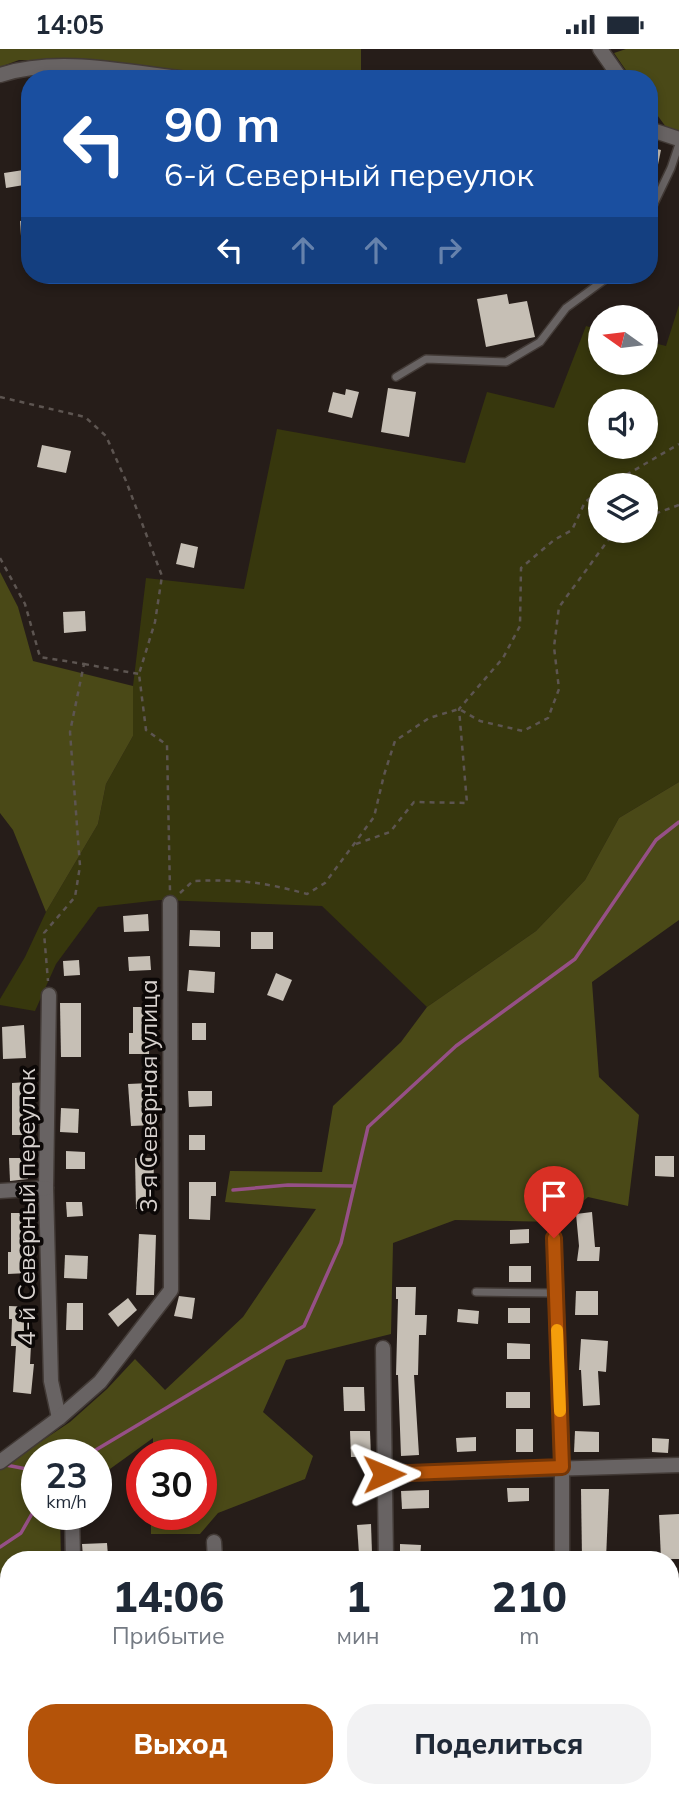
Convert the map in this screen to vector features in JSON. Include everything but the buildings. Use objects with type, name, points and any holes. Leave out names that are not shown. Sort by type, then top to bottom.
[{"type":"street","points":[[600,49],[615,70]]},
{"type":"street","points":[[0,75],[20,68],[60,65],[105,70]]},
{"type":"street","points":[[658,130],[679,142]]},
{"type":"street","name":"3-я Северная улица","points":[[59,1418],[100,1382],[171,1290],[170,903]]},
{"type":"street","name":"4-й Северный переулок","points":[[49,995],[46,1188],[51,1381],[59,1418]]},
{"type":"street","points":[[0,1191],[46,1188]]},
{"type":"street","points":[[554,1238],[562,1467],[562,1551]]},
{"type":"street","points":[[383,1348],[386,1551]]},
{"type":"street","points":[[0,1462],[59,1418]]},
{"type":"street","points":[[384,1474],[679,1465]]},
{"type":"street","points":[[72,1530],[73,1551]]},
{"type":"street","points":[[214,1542],[215,1551]]},
{"type":"lane","points":[[658,195],[671,168],[679,142]]},
{"type":"lane","points":[[396,377],[426,359],[506,362],[540,342],[566,308],[599,284]]},
{"type":"lane","points":[[476,1292],[556,1293]]},
{"type":"path","points":[[0,397],[85,417],[106,436],[162,576],[155,622],[139,674],[146,730],[167,745],[170,903]]},
{"type":"path","points":[[629,473],[679,444]]},
{"type":"path","points":[[170,903],[193,881],[268,883],[307,894],[325,883],[374,817],[395,741],[429,718],[459,709],[503,658],[520,626],[522,568],[554,540],[572,530],[588,500]]},
{"type":"path","points":[[658,513],[679,505]]},
{"type":"path","points":[[459,709],[480,721],[523,731],[548,718],[559,689],[554,647],[559,607],[606,543]]},
{"type":"path","points":[[0,558],[25,604],[40,657],[139,674]]},
{"type":"path","points":[[49,995],[44,933],[75,897],[80,866],[70,731],[84,664]]},
{"type":"path","points":[[354,844],[390,832],[414,802],[467,803],[459,709]]},
{"type":"shaded area","points":[[0,49],[361,49],[361,70],[179,70],[110,63],[19,60],[0,67]]},
{"type":"shaded area","points":[[626,49],[679,49],[679,132],[666,127],[658,116],[658,70],[626,70],[614,53]]},
{"type":"shaded area","points":[[679,305],[679,782],[619,818],[585,880],[536,931],[427,1007],[322,906],[160,900],[98,907],[56,964],[35,1011],[0,1005],[0,999],[25,957],[46,912],[98,824],[106,784],[133,736],[133,686],[146,578],[244,589],[277,429],[465,463],[487,392],[554,408],[586,326],[588,375],[658,375],[658,344],[666,346]]},
{"type":"shaded area","points":[[0,572],[18,607],[33,661],[133,686],[133,736],[106,784],[98,824],[46,912],[13,830],[0,813]]},
{"type":"shaded area","points":[[679,782],[679,920],[592,982],[599,1077],[639,1115],[628,1206],[588,1197],[559,1222],[455,1220],[393,1243],[391,1334],[286,1360],[263,1412],[313,1456],[305,1479],[217,1514],[217,1439],[126,1439],[126,1457],[112,1467],[112,1439],[45,1439],[70,1422],[135,1359],[165,1390],[243,1317],[316,1209],[225,1202],[230,1171],[322,1172],[333,1106],[401,1042],[427,1007],[536,931],[585,880],[619,818]]},
{"type":"shaded area","points":[[21,1455],[21,1530],[60,1530],[61,1551],[0,1551],[0,1469]]},
{"type":"shaded area","points":[[151,1530],[203,1530],[200,1534],[151,1534]]},
{"type":"waterway","points":[[112,1440],[304,1326],[341,1243],[368,1127],[456,1046],[575,959],[656,840],[679,822]]},
{"type":"waterway","points":[[233,1190],[288,1185],[354,1186]]},
{"type":"waterway","points":[[6,1465],[21,1468]]},
{"type":"waterway","points":[[0,1547],[23,1530]]},
{"type":"slow traffic","points":[[557,1330],[560,1411]]},
{"type":"route","points":[[384,1474],[562,1467],[554,1238]]}]
